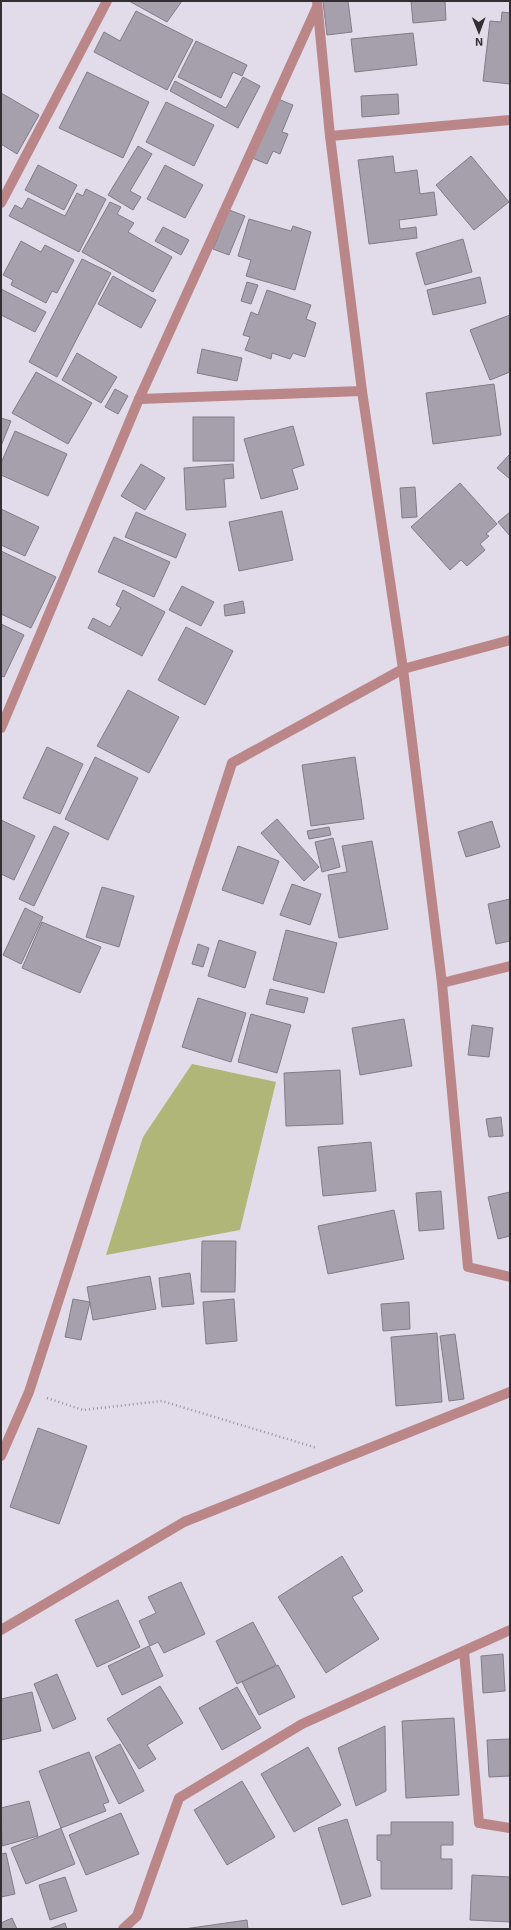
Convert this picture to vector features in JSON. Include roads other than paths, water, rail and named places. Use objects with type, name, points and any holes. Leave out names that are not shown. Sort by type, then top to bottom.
[{"type":"street","points":[[1,204],[107,1]]},
{"type":"street","points":[[317,3],[330,136],[362,391],[403,669],[442,983],[468,1267],[510,1277]]},
{"type":"street","points":[[1,728],[139,399],[317,3]]},
{"type":"street","points":[[330,136],[510,120]]},
{"type":"street","points":[[139,399],[362,391]]},
{"type":"street","points":[[1,1456],[29,1392],[232,763],[403,669],[510,640]]},
{"type":"street","points":[[442,983],[510,966]]},
{"type":"street","points":[[1,1630],[184,1522],[510,1392]]},
{"type":"street","points":[[122,1929],[137,1916],[178,1798],[302,1724],[510,1630]]},
{"type":"street","points":[[464,1651],[479,1824],[510,1828]]}]
